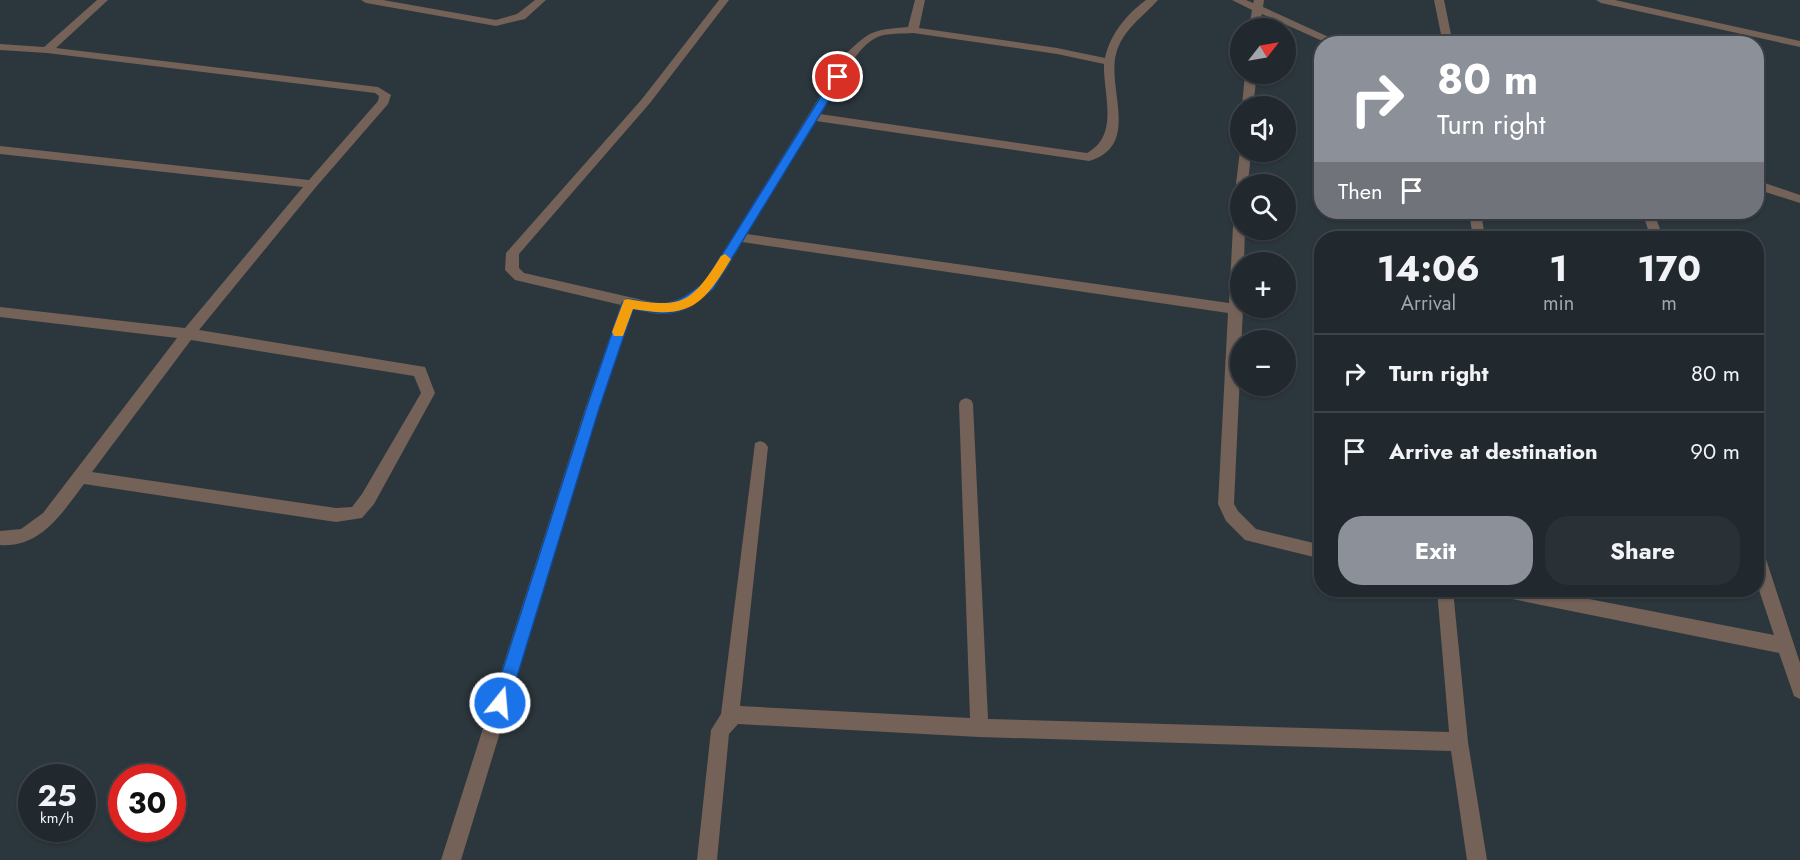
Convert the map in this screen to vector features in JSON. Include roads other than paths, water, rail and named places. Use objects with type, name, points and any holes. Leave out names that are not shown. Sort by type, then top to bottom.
[{"type":"street","points":[[47,50],[103,0]]},
{"type":"street","points":[[366,0],[496,23],[515,21],[528,14],[540,0]]},
{"type":"street","points":[[724,0],[646,101],[513,253],[512,270],[520,277],[660,309],[683,306],[709,286],[850,56],[868,38],[879,33],[913,30],[1109,62]]},
{"type":"street","points":[[913,30],[920,0]]},
{"type":"street","points":[[813,117],[1089,157],[1101,153],[1109,144],[1113,132],[1109,62],[1118,37],[1129,21],[1153,0]]},
{"type":"street","points":[[1237,0],[1257,4],[1323,36]]},
{"type":"street","points":[[1439,0],[1446,36]]},
{"type":"street","points":[[1601,0],[1764,36]]},
{"type":"street","points":[[1668,15],[1670,0]]},
{"type":"street","points":[[1764,36],[1800,44]]},
{"type":"street","points":[[0,47],[47,50],[382,92],[385,95],[384,102],[312,184],[188,334],[49,518],[32,532],[8,539],[0,538]]},
{"type":"street","points":[[0,150],[312,184]]},
{"type":"street","points":[[1764,187],[1800,199]]},
{"type":"street","points":[[738,237],[1230,308]]},
{"type":"street","points":[[452,860],[588,423],[628,303]]},
{"type":"street","points":[[0,312],[188,334],[420,371],[428,393],[368,499],[356,513],[336,515],[79,477]]},
{"type":"street","points":[[1236,318],[1226,504],[1232,516],[1251,535],[1314,550]]},
{"type":"street","points":[[966,404],[979,728]]},
{"type":"street","points":[[730,718],[760,447]]},
{"type":"street","points":[[1764,578],[1800,690]]},
{"type":"street","points":[[1445,597],[1459,742],[1477,860]]},
{"type":"street","points":[[1552,597],[1786,646]]},
{"type":"street","points":[[707,860],[720,730],[730,718],[738,715],[979,728],[1459,742]]}]
